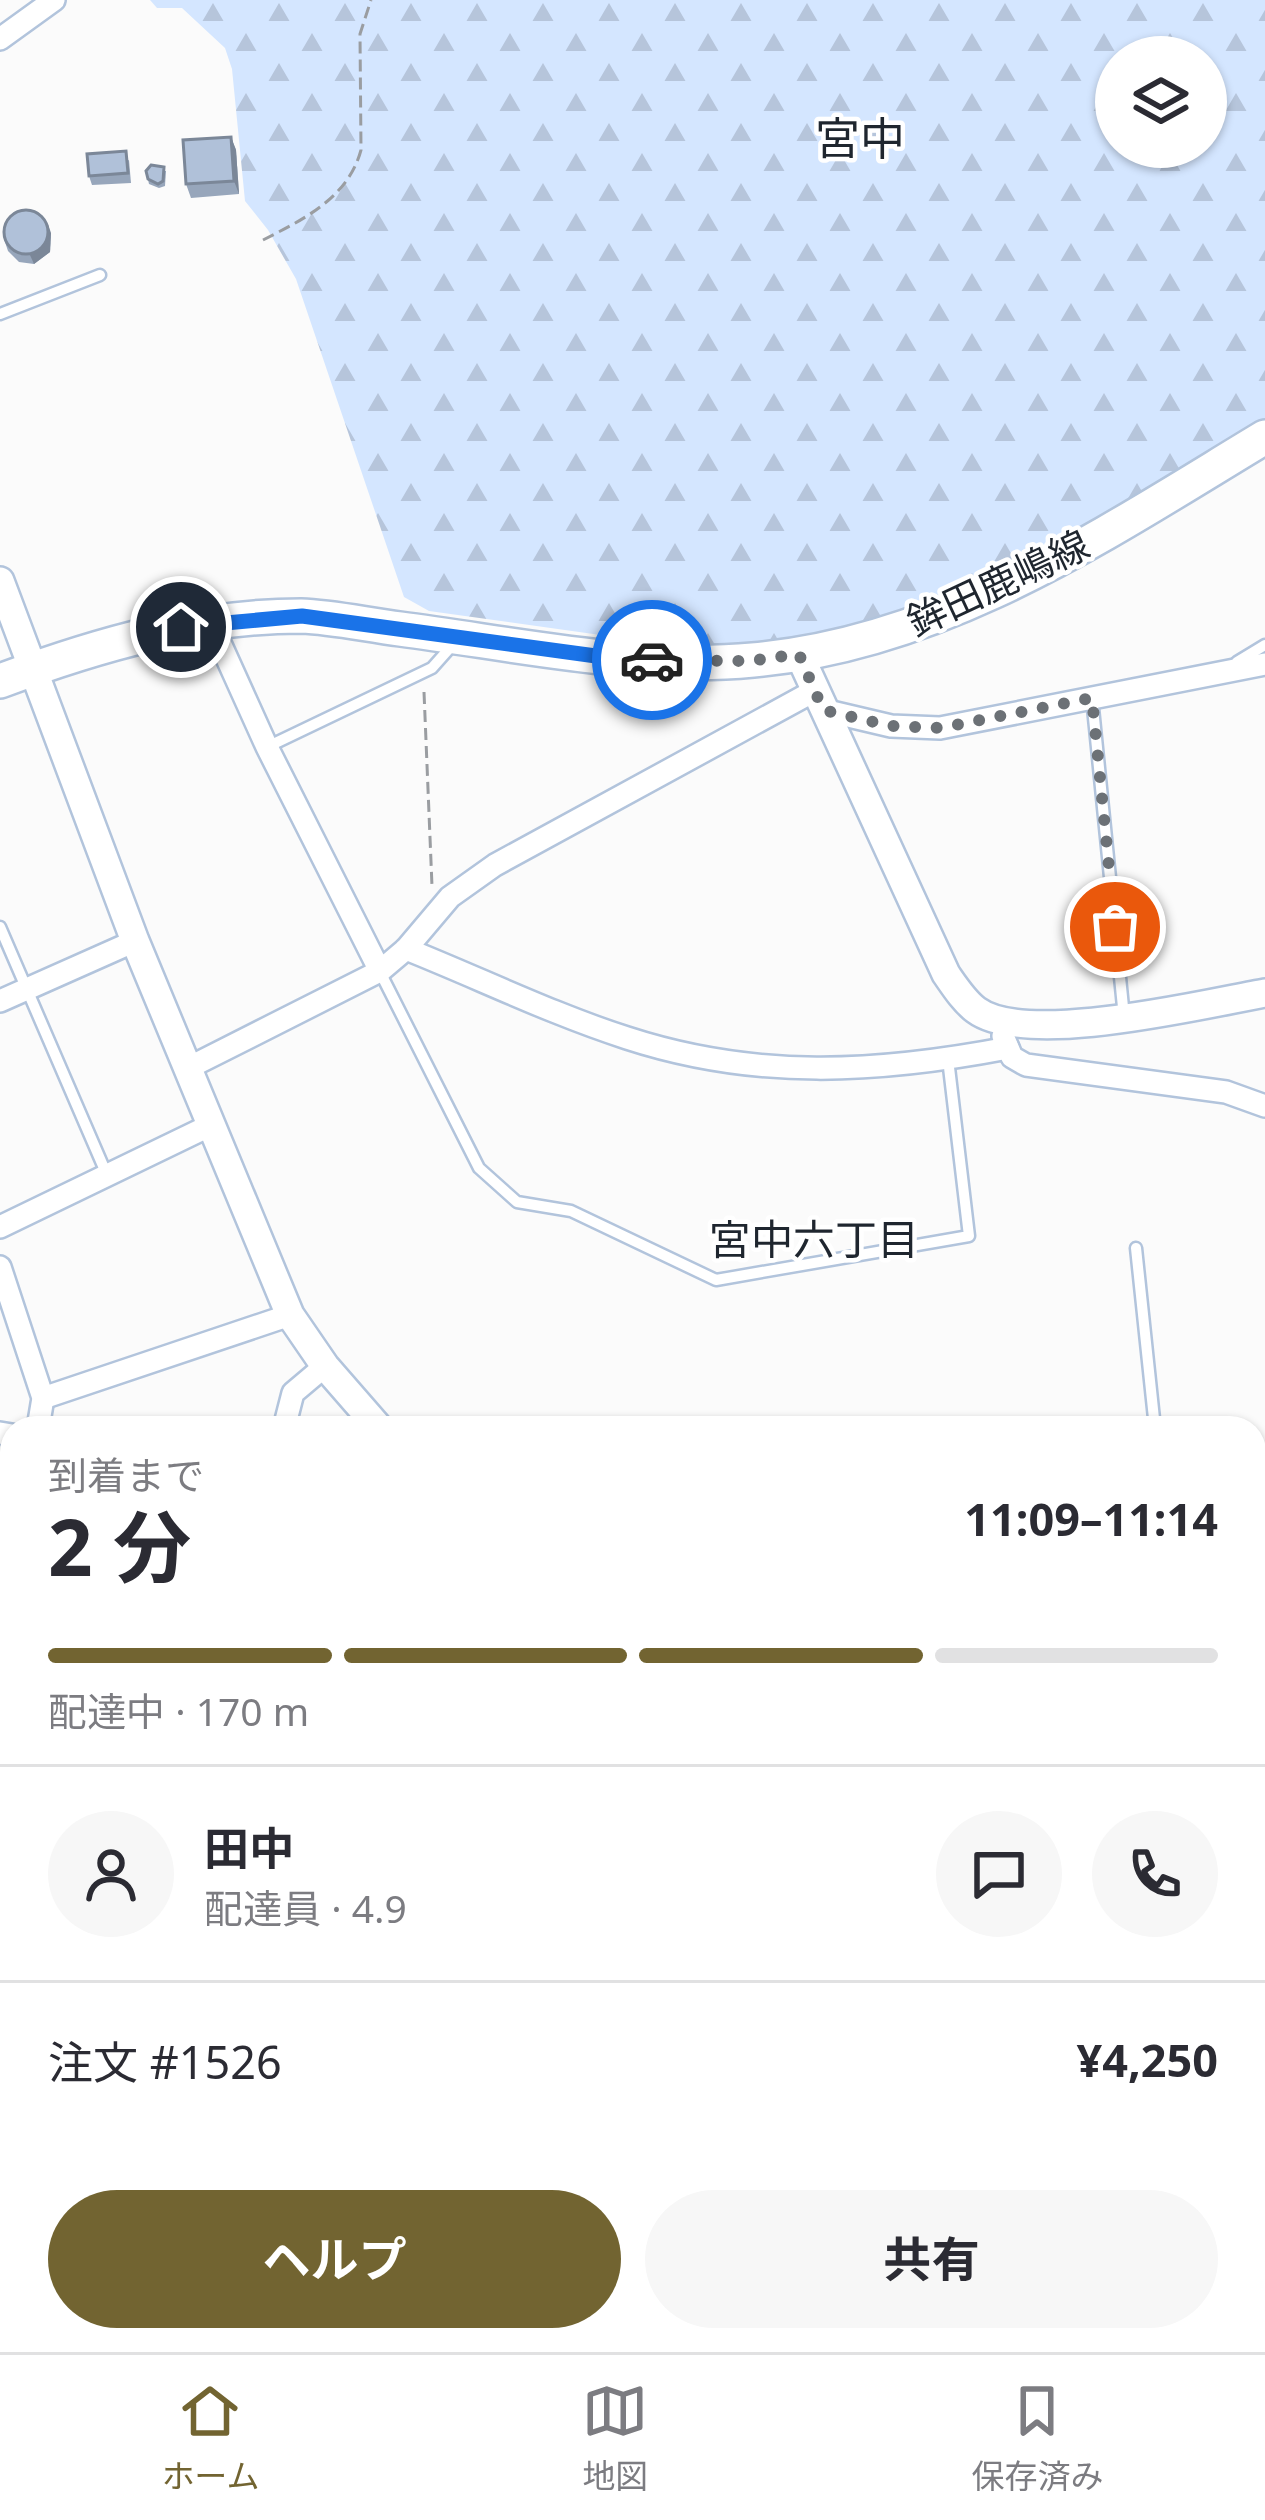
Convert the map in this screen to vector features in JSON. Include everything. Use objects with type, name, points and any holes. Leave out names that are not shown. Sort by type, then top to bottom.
[{"type":"main road","name":"鉾田鹿嶋線","points":[[16,675],[151,631],[302,616],[618,659],[750,661],[799,654],[926,623],[1047,567],[1265,437]]},
{"type":"street","points":[[0,38],[54,0]]},
{"type":"street","points":[[0,580],[16,675],[135,940],[290,1315],[325,1366],[369,1416]]},
{"type":"street","points":[[211,623],[267,747],[380,971]]},
{"type":"street","points":[[799,654],[946,974],[978,1012],[1027,1024],[1124,1019],[1265,993]]},
{"type":"street","points":[[186,1070],[380,971],[406,949],[450,897],[495,865],[818,701],[891,726],[940,728],[1265,664]]},
{"type":"street","points":[[0,1000],[135,940]]},
{"type":"street","points":[[406,949],[626,1038],[737,1063],[823,1070],[907,1066],[1008,1048]]},
{"type":"street","points":[[996,1019],[1012,1058],[1026,1065],[1226,1092],[1265,1106]]},
{"type":"street","points":[[0,1227],[212,1125]]},
{"type":"street","points":[[0,1268],[44,1398],[40,1416]]},
{"type":"street","points":[[44,1398],[290,1315]]},
{"type":"street","points":[[287,1416],[293,1393],[325,1366]]},
{"type":"lane","points":[[0,314],[100,274]]},
{"type":"lane","points":[[267,747],[424,672],[460,637]]},
{"type":"lane","points":[[1224,670],[1265,645]]},
{"type":"lane","points":[[1092,698],[1124,1019]]},
{"type":"lane","points":[[0,927],[107,1175]]},
{"type":"lane","points":[[380,971],[478,1168],[518,1202],[571,1210],[716,1280],[969,1236],[948,1059]]},
{"type":"lane","points":[[1136,1249],[1154,1416]]},
{"type":"path","points":[[263,240],[304,220],[341,191],[356,168],[361,150],[360,34],[371,0]]},
{"type":"path","points":[[424,672],[434,916]]},
{"type":"green space","points":[[150,0],[1265,0],[1265,422],[1047,556],[920,614],[768,644],[700,649],[429,611],[404,597],[296,279],[245,201],[232,69],[225,48],[182,8],[157,8]]},
{"type":"building","points":[[231,137],[234,181],[186,184],[183,140]]},
{"type":"building","points":[[126,151],[128,173],[89,176],[87,154]]},
{"type":"building","points":[[151,165],[164,167],[163,181],[158,184],[148,179],[146,171]]},
{"type":"building","points":[[26,210],[41,217],[48,232],[41,247],[26,254],[11,247],[4,232],[11,217]]},
{"type":"way so far","points":[[652,660],[750,661],[799,654],[823,710],[891,726],[940,728],[1092,698],[1115,927]]},
{"type":"district","name":"宮中","points":[[860,139]]},
{"type":"district","name":"宮中六丁目","points":[[814,1240]]},
{"type":"route","points":[[181,627],[302,616],[652,660]]}]
